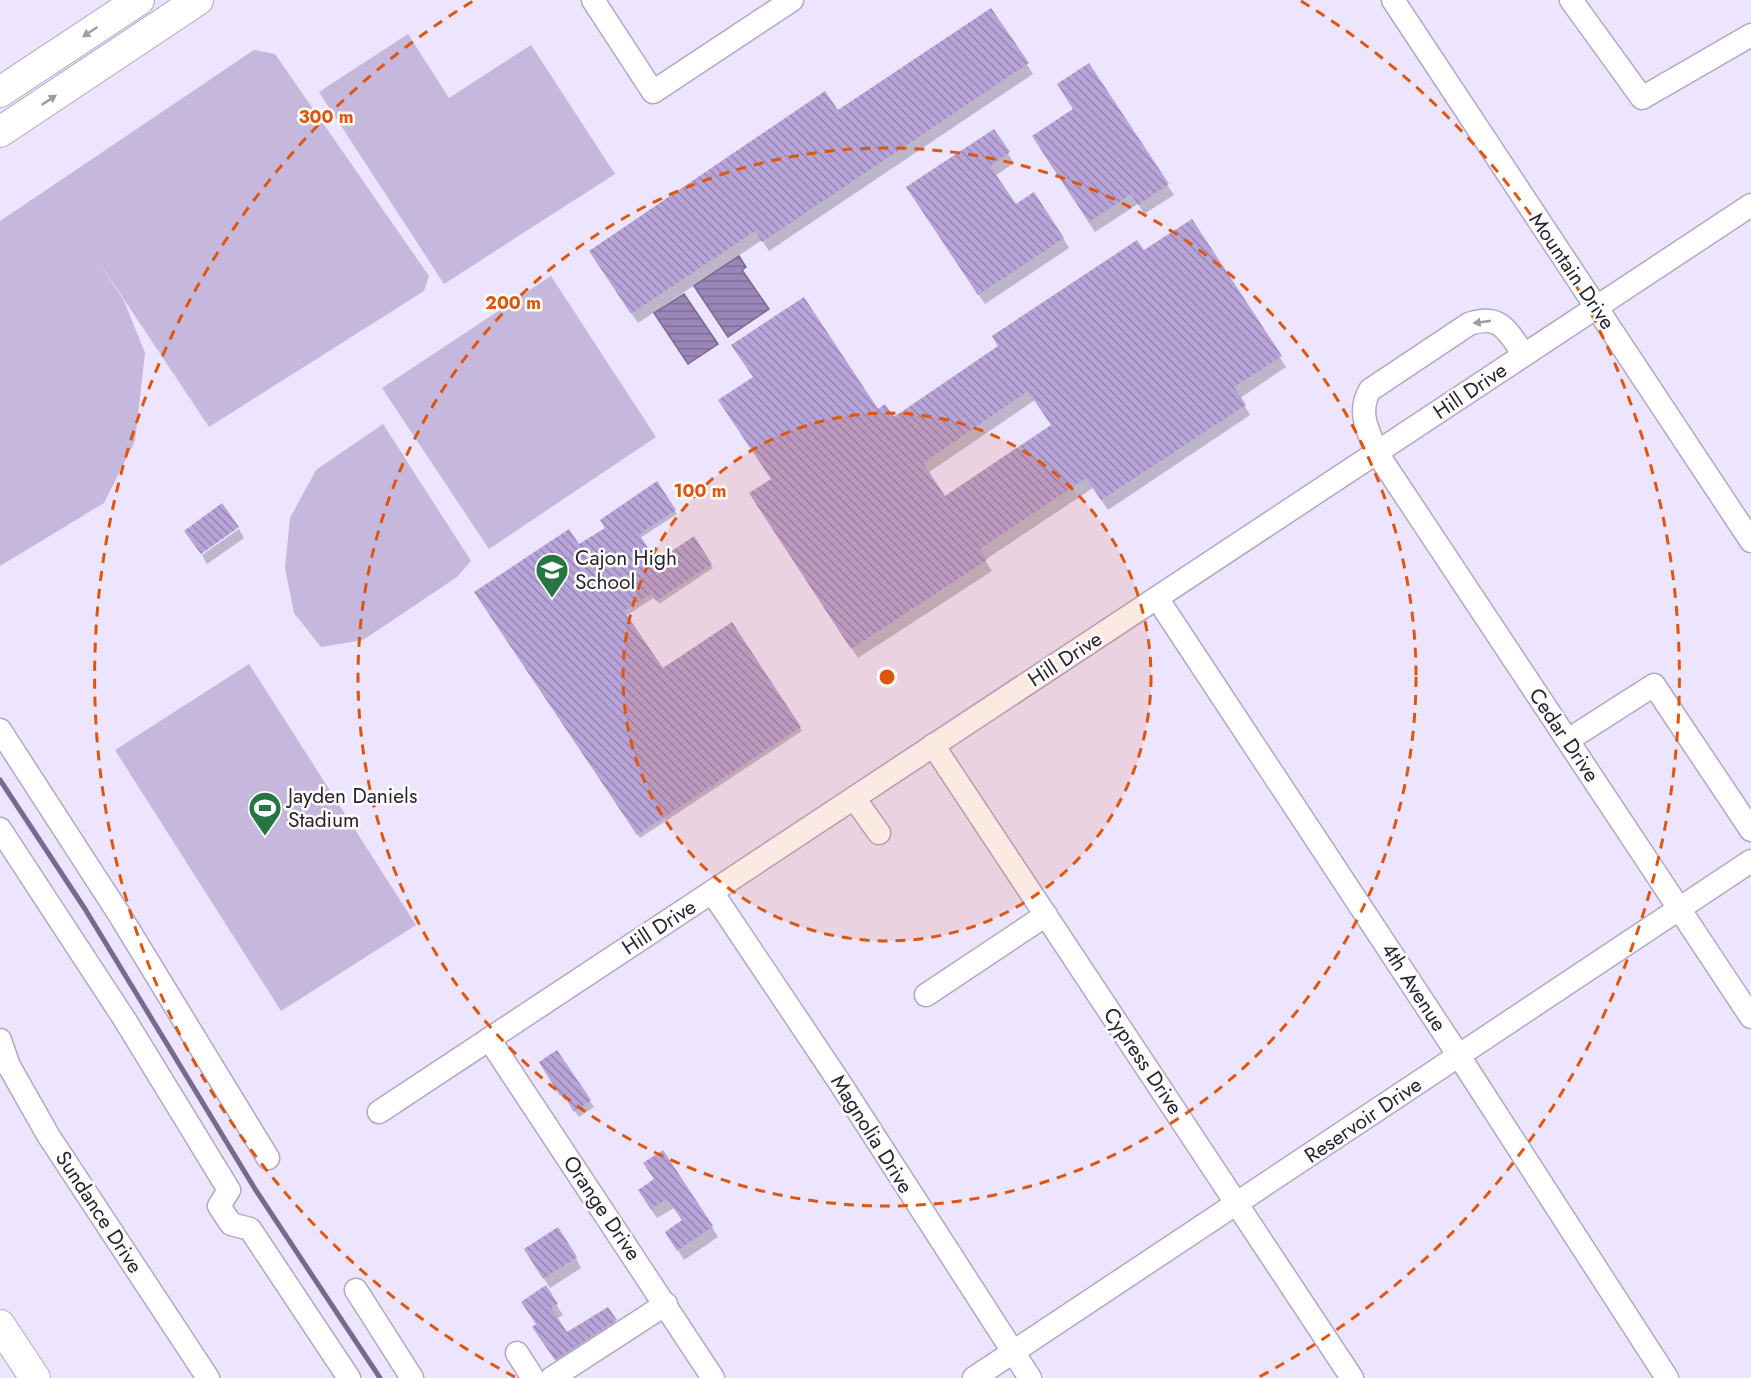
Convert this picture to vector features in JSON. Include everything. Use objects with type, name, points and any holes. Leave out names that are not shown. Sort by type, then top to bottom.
[{"type":"main road","points":[[0,92],[138,0]]},
{"type":"main road","points":[[0,132],[198,0]]},
{"type":"main road","points":[[0,1325],[35,1378]]},
{"type":"street","points":[[593,0],[653,92],[792,0]]},
{"type":"street","name":"Mountain Drive","points":[[1393,0],[1751,541]]},
{"type":"street","points":[[1571,0],[1642,98],[1751,35]]},
{"type":"street","name":"Hill Drive","points":[[379,1112],[1751,205]]},
{"type":"street","name":"Cedar Drive","points":[[1524,355],[1499,324],[1482,320],[1469,324],[1370,390],[1365,399],[1363,411],[1377,453],[1751,1017]]},
{"type":"street","name":"4th Avenue","points":[[1157,598],[1459,1056],[1667,1378]]},
{"type":"street","points":[[1568,740],[1654,685],[1751,830]]},
{"type":"street","points":[[0,730],[119,914],[268,1158]]},
{"type":"street","name":"Cypress Drive","points":[[933,745],[1352,1378]]},
{"type":"street","points":[[854,798],[879,833]]},
{"type":"street","points":[[0,829],[125,1020],[229,1190],[219,1206],[231,1224],[250,1229],[349,1378]]},
{"type":"street","name":"Reservoir Drive","points":[[974,1378],[1751,861]]},
{"type":"street","name":"Magnolia Drive","points":[[712,892],[840,1083],[1030,1378]]},
{"type":"street","points":[[926,995],[1046,915]]},
{"type":"street","name":"Orange Drive","points":[[489,1039],[713,1378]]},
{"type":"street","name":"Sundance Drive","points":[[0,1040],[9,1066],[48,1135],[208,1378]]},
{"type":"street","points":[[356,1290],[412,1378]]},
{"type":"street","points":[[552,1378],[666,1304]]},
{"type":"street","points":[[517,1353],[533,1378]]},
{"type":"shaded area","points":[[408,34],[449,98],[531,45],[615,174],[444,284],[319,92]]},
{"type":"shaded area","points":[[254,50],[275,54],[429,276],[424,291],[209,427],[95,256],[124,301],[145,353],[135,441],[104,503],[0,566],[0,221]]},
{"type":"shaded area","points":[[739,256],[746,267],[742,270],[769,309],[728,337],[694,286]]},
{"type":"shaded area","points":[[551,276],[656,437],[489,549],[382,388]]},
{"type":"shaded area","points":[[684,294],[718,344],[688,364],[654,313]]},
{"type":"shaded area","points":[[383,424],[471,561],[457,577],[363,640],[321,647],[294,613],[285,568],[290,518],[316,470]]},
{"type":"shaded area","name":"Jayden Daniels Stadium","points":[[249,664],[416,925],[281,1011],[115,750]]},
{"type":"building","points":[[991,8],[1029,63],[762,242],[755,231],[631,314],[589,251],[825,91],[838,110]]},
{"type":"building","points":[[1089,63],[1169,184],[1138,205],[1131,194],[1089,222],[1032,136],[1073,109],[1057,84]]},
{"type":"building","points":[[994,129],[1010,152],[990,166],[1016,204],[1034,192],[1064,238],[978,295],[906,187]]},
{"type":"building","points":[[1192,219],[1282,356],[1234,387],[1246,405],[1101,500],[1086,478],[980,549],[987,560],[851,649],[749,493],[771,479],[718,400],[753,377],[731,345],[804,297],[878,409],[885,404],[894,417],[998,346],[992,336],[1137,240],[1144,250]],"holes":[[[1028,391],[1051,425],[945,496],[923,463]]]},
{"type":"building","points":[[657,481],[676,510],[639,534],[657,561],[694,536],[712,564],[656,601],[651,594],[624,611],[663,668],[732,622],[801,727],[637,835],[474,592],[569,529],[579,544],[605,528],[600,520]]},
{"type":"building","points":[[222,503],[239,527],[201,554],[184,531]]},
{"type":"building","points":[[557,1050],[591,1100],[574,1112],[563,1094],[560,1096],[539,1062]]},
{"type":"building","points":[[663,1150],[713,1226],[677,1251],[665,1232],[682,1220],[667,1199],[651,1209],[638,1190],[654,1179],[643,1163]]},
{"type":"building","points":[[558,1227],[577,1257],[543,1279],[524,1249]]},
{"type":"building","points":[[546,1285],[558,1304],[551,1308],[567,1332],[608,1307],[617,1320],[555,1360],[532,1327],[536,1324],[521,1302]]},
{"type":"waterway","points":[[0,780],[85,909],[255,1189],[380,1378]]},
{"type":"place","name":"Cajon High School","points":[[552,599]]},
{"type":"place","name":"Jayden Daniels Stadium","points":[[265,837]]}]
